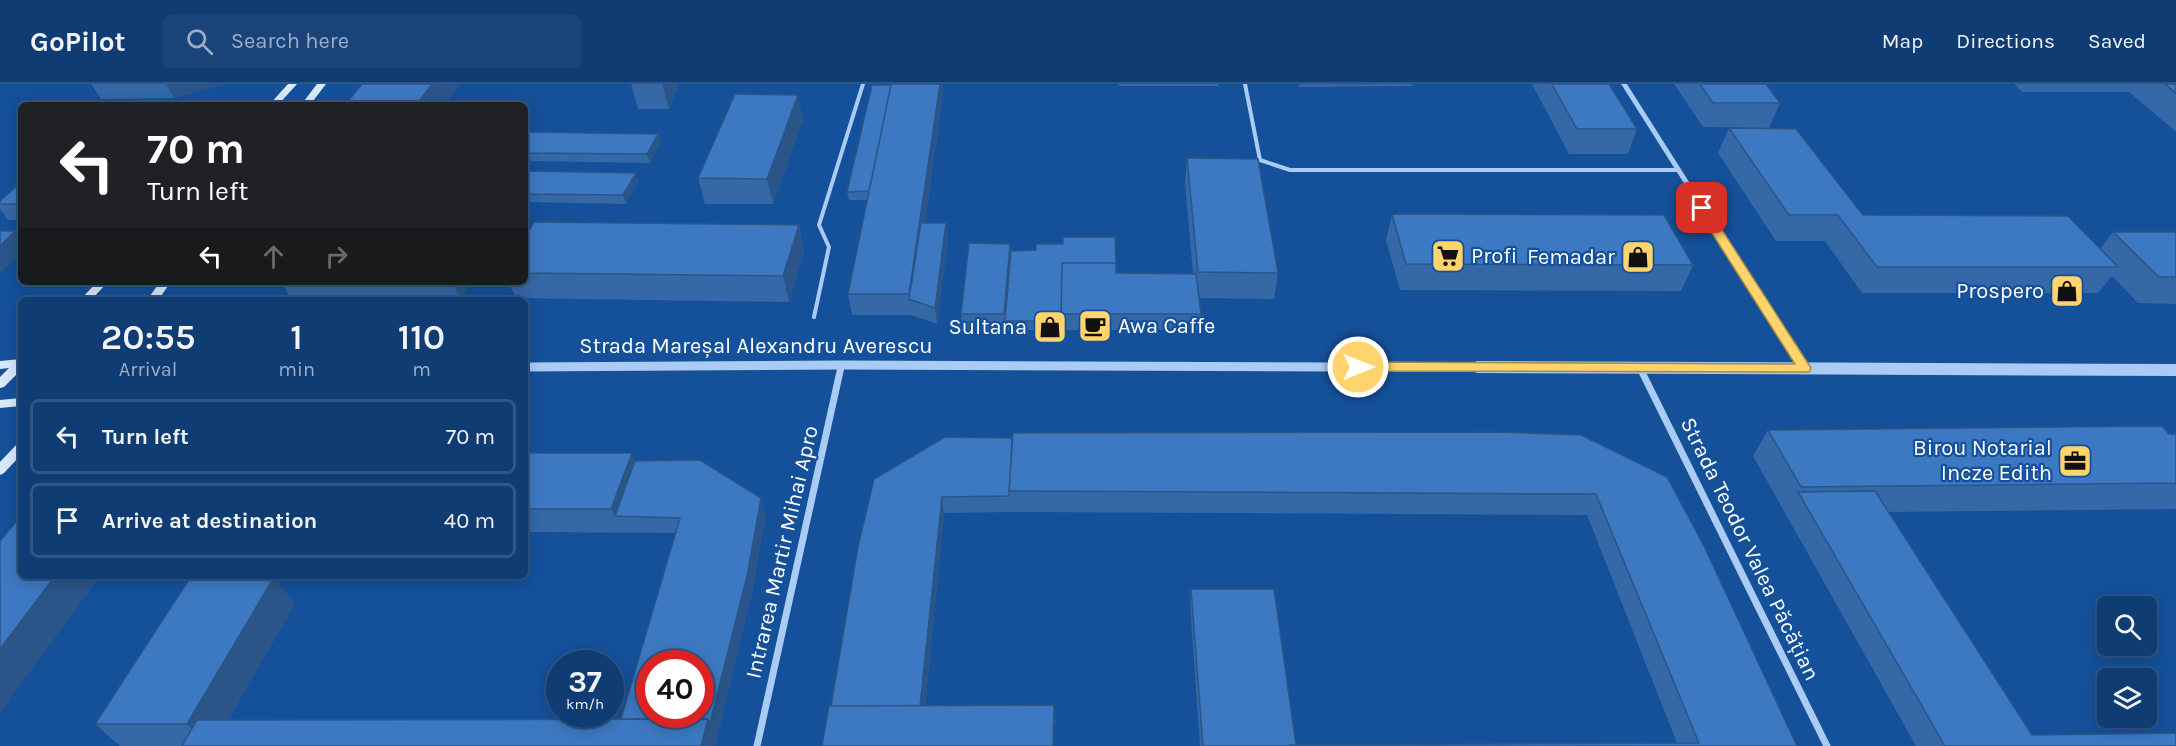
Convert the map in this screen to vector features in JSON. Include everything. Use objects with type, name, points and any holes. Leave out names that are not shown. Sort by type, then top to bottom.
[{"type":"main road","points":[[276,102],[293,84]]},
{"type":"main road","points":[[308,102],[322,84]]},
{"type":"main road","points":[[89,297],[100,285]]},
{"type":"main road","points":[[154,297],[164,285]]},
{"type":"main road","points":[[0,365],[18,364]]},
{"type":"main road","points":[[0,384],[18,367]]},
{"type":"main road","points":[[0,404],[18,402]]},
{"type":"main road","points":[[0,470],[18,450]]},
{"type":"street","points":[[1624,84],[1804,368]]},
{"type":"street","name":"Strada Mareșal Alexandru Averescu","points":[[528,367],[842,365],[2176,370]]},
{"type":"street","name":"Intrarea Martir Mihai Apro","points":[[757,746],[842,365]]},
{"type":"street","name":"Strada Teodor Valea Păcățian","points":[[1640,368],[1827,746]]},
{"type":"lane","points":[[814,317],[829,247],[819,225],[863,84]]},
{"type":"lane","points":[[1245,84],[1260,160],[1290,170],[1678,170]]},
{"type":"building","points":[[362,84],[432,84],[418,102],[347,102]]},
{"type":"building","points":[[891,84],[940,84],[909,294],[848,294]]},
{"type":"building","points":[[1552,84],[1609,84],[1637,129],[1577,129]]},
{"type":"building","points":[[1700,84],[1766,84],[1780,103],[1713,103]]},
{"type":"building","points":[[2165,84],[2176,84],[2176,93]]},
{"type":"building","points":[[872,85],[891,85],[869,191],[847,192]]},
{"type":"building","points":[[735,94],[798,95],[767,179],[698,178]]},
{"type":"building","points":[[1729,128],[1796,129],[1863,215],[2068,216],[2118,267],[1877,267],[1838,215],[1789,215]]},
{"type":"building","points":[[528,132],[658,134],[647,154],[528,153]]},
{"type":"building","points":[[1187,158],[1258,159],[1278,273],[1198,272]]},
{"type":"building","points":[[528,171],[636,173],[623,195],[528,194]]},
{"type":"building","points":[[18,185],[18,204],[0,204],[0,201]]},
{"type":"building","points":[[1392,214],[1664,215],[1693,265],[1406,264]]},
{"type":"building","points":[[534,222],[799,225],[783,276],[528,273],[528,232]]},
{"type":"building","points":[[921,223],[946,223],[935,308],[909,299]]},
{"type":"building","points":[[0,231],[15,231],[0,246]]},
{"type":"building","points":[[2113,232],[2176,232],[2176,277],[2159,277]]},
{"type":"building","points":[[1063,237],[1115,237],[1116,263],[1062,263],[1061,321],[1005,321],[1011,251],[1036,250],[1036,244],[1063,244]]},
{"type":"building","points":[[969,243],[1010,244],[1004,314],[961,314]]},
{"type":"building","points":[[1062,263],[1116,263],[1116,273],[1196,274],[1201,314],[1061,314]]},
{"type":"building","points":[[2162,426],[2169,434],[2176,434],[2176,483],[1801,487],[1768,430]]},
{"type":"building","points":[[1498,432],[1581,435],[1667,477],[1704,546],[1797,746],[1290,746],[1699,743],[1596,494],[1009,491],[1013,433]]},
{"type":"building","points":[[945,437],[1012,438],[1009,496],[942,497],[920,706],[831,706],[858,547],[874,479]]},
{"type":"building","points":[[528,453],[632,453],[611,509],[528,509]]},
{"type":"building","points":[[700,460],[761,498],[747,576],[714,707],[714,650],[641,650],[680,518],[615,516],[635,461]]},
{"type":"building","points":[[1875,491],[2032,735],[2176,733],[2176,746],[1945,746],[1798,492]]},
{"type":"building","points":[[18,520],[18,579],[53,579],[0,649],[0,541]]},
{"type":"building","points":[[189,579],[273,579],[187,724],[95,724]]},
{"type":"building","points":[[1191,589],[1274,589],[1296,745],[1203,746]]},
{"type":"building","points":[[636,668],[636,719],[624,719],[624,709]]},
{"type":"building","points":[[1054,705],[1053,746],[822,746],[829,706]]},
{"type":"building","points":[[546,719],[546,728],[624,728],[624,719],[636,719],[636,728],[706,728],[701,746],[182,746],[197,720]]},
{"type":"place","name":"Profi","points":[[1448,256]]},
{"type":"place","name":"Femadar","points":[[1638,257]]},
{"type":"place","name":"Prospero","points":[[2067,291]]},
{"type":"place","name":"Awa Caffe","points":[[1095,326]]},
{"type":"place","name":"Sultana","points":[[1050,327]]},
{"type":"place","name":"Birou Notarial Incze Edith","points":[[2075,461]]},
{"type":"route","points":[[1358,367],[1804,368],[1702,208]]}]
